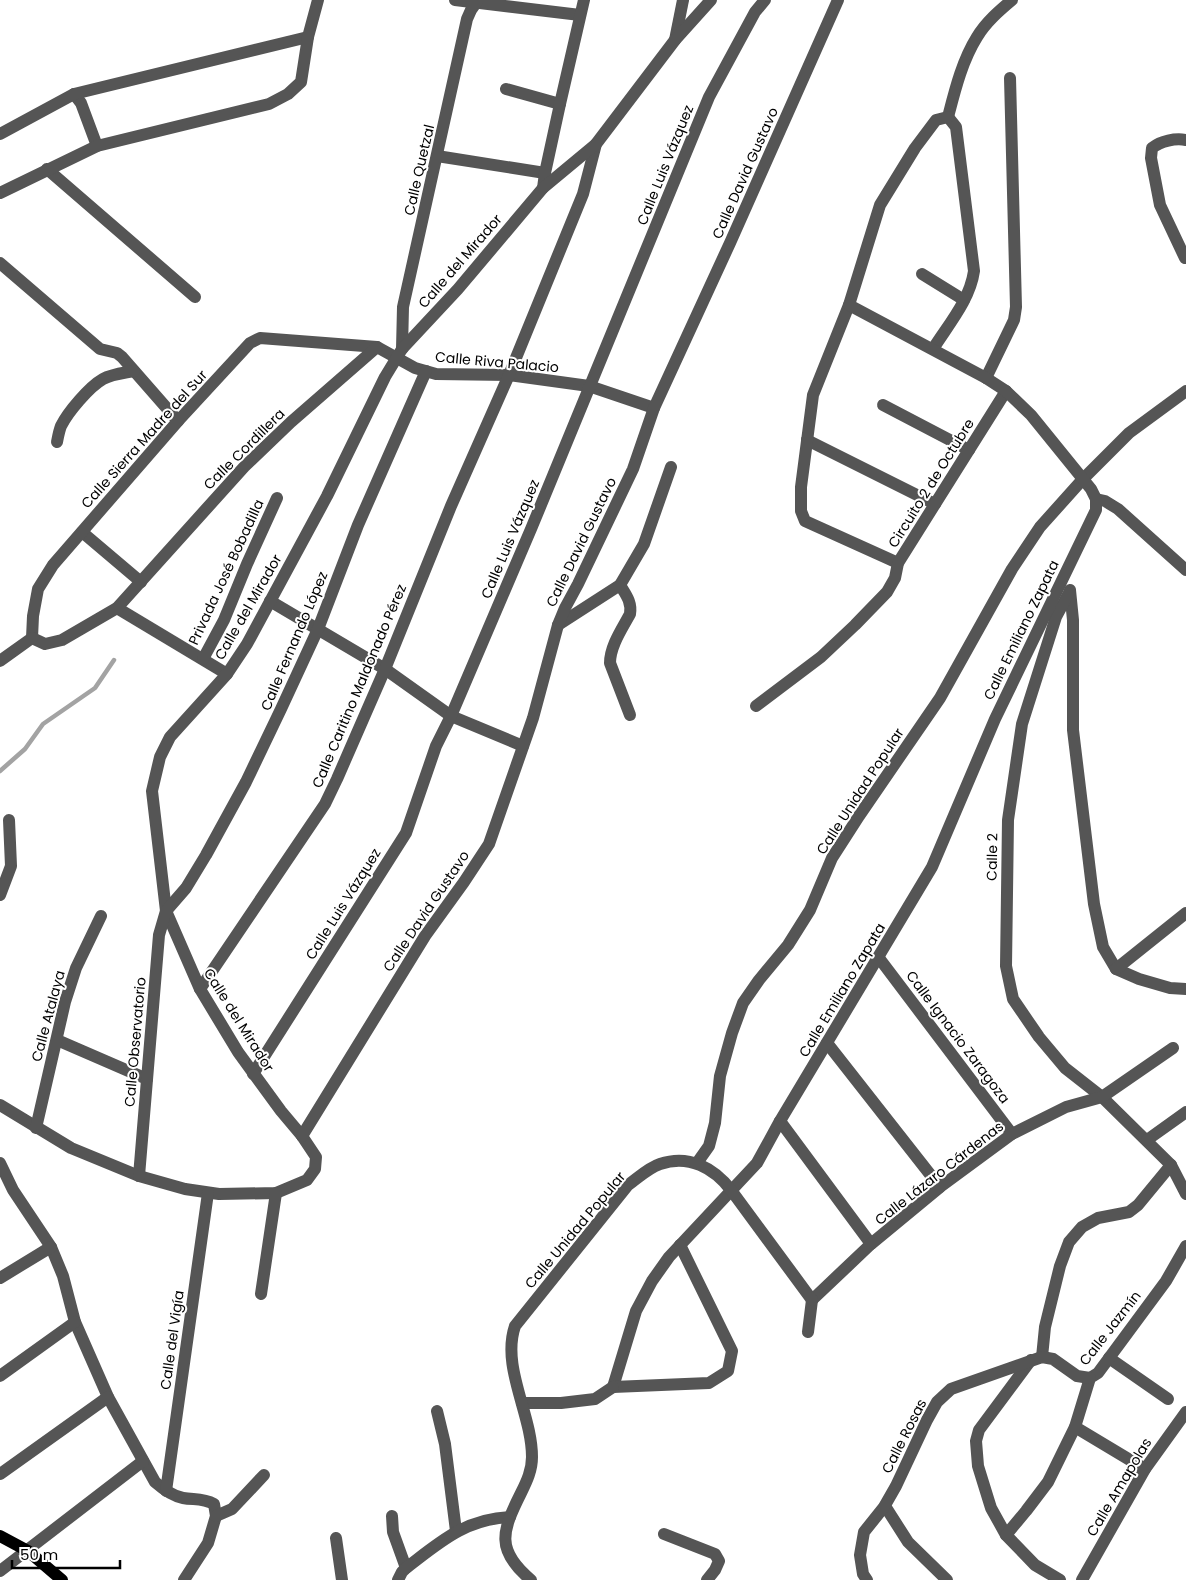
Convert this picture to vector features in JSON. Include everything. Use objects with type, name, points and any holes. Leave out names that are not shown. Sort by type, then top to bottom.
[{"type":"main road","points":[[0,1536],[28,1551],[62,1580]]},
{"type":"street","points":[[0,193],[97,146],[269,104],[288,94],[302,82],[308,37],[318,0]]},
{"type":"street","points":[[455,0],[477,1],[580,15]]},
{"type":"street","points":[[543,188],[584,0]]},
{"type":"street","points":[[675,40],[683,0]]},
{"type":"street","points":[[596,144],[675,40],[711,0]]},
{"type":"street","name":"Calle Luis Vázquez","points":[[253,1074],[406,833],[436,746],[451,716],[528,538],[709,97],[755,12],[766,0]]},
{"type":"street","name":"Calle David Gustavo","points":[[302,1136],[425,936],[489,844],[533,718],[564,608],[578,584],[633,469],[654,408],[730,244],[838,0]]},
{"type":"street","points":[[933,349],[964,300],[972,283],[974,271],[956,127],[948,118],[962,69],[977,37],[991,18],[1012,0]]},
{"type":"street","name":"Calle Quetzal","points":[[399,353],[403,307],[467,19],[477,1]]},
{"type":"street","points":[[0,134],[74,94],[308,37]]},
{"type":"street","points":[[986,378],[1014,320],[1016,307],[1010,78]]},
{"type":"street","points":[[506,89],[560,104]]},
{"type":"street","points":[[74,94],[81,103],[97,146]]},
{"type":"street","name":"Circuito 2 de Octubre","points":[[948,118],[936,120],[915,148],[880,205],[848,305],[813,395],[801,487],[801,511],[805,521],[898,563],[1006,391]]},
{"type":"street","points":[[1186,140],[1179,138],[1158,144],[1152,148],[1151,158],[1160,205],[1186,258]]},
{"type":"street","name":"Calle del Mirador","points":[[0,1105],[71,1148],[139,1176],[185,1189],[219,1194],[276,1193],[307,1180],[315,1168],[316,1157],[302,1136],[253,1074],[200,989],[166,912],[152,791],[160,757],[170,737],[227,674],[247,644],[327,496],[385,377],[399,353],[458,289],[543,188],[596,144]]},
{"type":"street","name":"Calle Caritino Maldonado Pérez","points":[[200,989],[325,804],[338,779],[385,669],[450,506],[509,376],[583,194],[596,144]]},
{"type":"street","points":[[437,156],[545,173]]},
{"type":"street","points":[[48,169],[195,297]]},
{"type":"street","points":[[0,263],[100,349],[117,353],[178,422]]},
{"type":"street","points":[[922,274],[964,300]]},
{"type":"street","points":[[848,305],[933,349],[1006,391],[1031,416],[1091,490],[1096,499],[1105,501],[1118,509],[1186,570]]},
{"type":"street","name":"Calle Sierra Madre del Sur","points":[[32,638],[33,616],[38,589],[53,565],[250,343],[260,338],[377,347]]},
{"type":"street","points":[[377,347],[399,353]]},
{"type":"street","name":"Calle Cordillera","points":[[32,638],[45,644],[62,640],[117,608],[244,467],[291,422],[377,347]]},
{"type":"street","name":"Calle Riva Palacio","points":[[399,353],[415,368],[436,374],[509,376],[589,386],[654,408]]},
{"type":"street","points":[[56,442],[61,427],[68,416],[92,387],[108,377],[134,371]]},
{"type":"street","name":"Calle Fernando López","points":[[166,912],[186,888],[246,782],[318,629],[358,525],[426,371]]},
{"type":"street","name":"Calle Unidad Popular","points":[[531,1580],[515,1564],[508,1553],[505,1542],[510,1517],[530,1475],[532,1459],[531,1440],[511,1354],[512,1336],[516,1326],[628,1185],[646,1171],[660,1164],[683,1160],[697,1163],[709,1146],[715,1123],[720,1076],[743,1003],[788,944],[810,910],[832,858],[858,816],[940,698],[1012,569],[1040,526],[1082,479],[1129,433],[1186,392]]},
{"type":"street","points":[[883,405],[969,450]]},
{"type":"street","points":[[807,440],[935,504]]},
{"type":"street","points":[[558,625],[620,585],[644,544],[671,467]]},
{"type":"street","name":"Privada José Bobadilla","points":[[202,659],[224,620],[277,498]]},
{"type":"street","name":"Calle Emiliano Zapata","points":[[613,1387],[636,1311],[652,1281],[669,1256],[757,1163],[780,1121],[932,867],[995,719],[1096,510],[1096,499]]},
{"type":"street","points":[[82,532],[141,582]]},
{"type":"street","points":[[756,706],[821,657],[855,625],[887,592],[895,578],[898,563]]},
{"type":"street","points":[[1067,570],[1073,620],[1073,730],[1092,895],[1103,947],[1116,969],[1170,988],[1186,989]]},
{"type":"street","points":[[620,585],[629,600],[631,608],[630,614],[610,655],[610,663],[630,715]]},
{"type":"street","name":"Calle 2","points":[[1070,591],[1056,617],[1022,724],[1008,820],[1006,966],[1013,999],[1039,1037],[1065,1068],[1102,1097]]},
{"type":"street","points":[[270,601],[385,669],[451,716],[523,746]]},
{"type":"street","points":[[117,608],[227,674]]},
{"type":"street","points":[[0,661],[32,638]]},
{"type":"street","points":[[0,896],[11,866],[9,820]]},
{"type":"street","name":"Calle Observatorio","points":[[139,1176],[159,935],[166,912]]},
{"type":"street","points":[[1116,969],[1186,913]]},
{"type":"street","name":"Calle Atalaya","points":[[36,1128],[65,1002],[76,968],[101,916]]},
{"type":"street","name":"Calle Ignacio Zaragoza","points":[[879,958],[1012,1134]]},
{"type":"street","points":[[57,1040],[147,1079]]},
{"type":"street","points":[[827,1043],[940,1187]]},
{"type":"street","name":"Calle Lázaro Cárdenas","points":[[812,1300],[871,1244],[940,1187],[1012,1134],[1066,1107],[1102,1097],[1173,1048]]},
{"type":"street","points":[[1102,1097],[1172,1164],[1186,1194]]},
{"type":"street","points":[[1147,1140],[1186,1112]]},
{"type":"street","points":[[780,1121],[871,1244]]},
{"type":"street","points":[[0,1163],[13,1190],[51,1247],[63,1276],[75,1322],[108,1397],[155,1482],[166,1491],[181,1498],[206,1500],[215,1510]]},
{"type":"street","points":[[697,1163],[723,1179],[812,1300],[808,1332]]},
{"type":"street","points":[[1060,1580],[1035,1566],[1006,1535],[991,1508],[978,1466],[976,1441],[979,1430],[1036,1358],[1060,1266],[1069,1242],[1082,1227],[1098,1218],[1129,1212],[1138,1206],[1172,1164]]},
{"type":"street","name":"Calle del Vigía","points":[[166,1491],[208,1193]]},
{"type":"street","points":[[261,1294],[276,1193]]},
{"type":"street","points":[[522,1403],[561,1403],[595,1399],[613,1387],[709,1382],[728,1371],[732,1352],[680,1245]]},
{"type":"street","name":"Calle Jazmín","points":[[1006,1535],[1048,1482],[1074,1427],[1090,1378],[1098,1373],[1166,1281],[1186,1246]]},
{"type":"street","points":[[0,1278],[51,1247]]},
{"type":"street","points":[[0,1376],[75,1322]]},
{"type":"street","points":[[1036,1358],[1053,1359],[1076,1376],[1090,1378]]},
{"type":"street","name":"Calle Rosas","points":[[867,1580],[863,1574],[860,1555],[864,1532],[885,1506],[937,1402],[951,1389],[1036,1358]]},
{"type":"street","points":[[1109,1358],[1168,1399]]},
{"type":"street","points":[[0,1474],[108,1397]]},
{"type":"street","points":[[438,1411],[446,1444],[456,1531]]},
{"type":"street","name":"Calle Amapolas","points":[[1082,1580],[1145,1469],[1186,1412]]},
{"type":"street","points":[[1074,1427],[1145,1469]]},
{"type":"street","points":[[0,1571],[143,1461]]},
{"type":"street","points":[[215,1510],[232,1509],[264,1475]]},
{"type":"street","points":[[885,1506],[908,1542],[947,1580]]},
{"type":"street","points":[[184,1580],[208,1543],[215,1510]]},
{"type":"street","points":[[392,1516],[393,1532],[406,1568]]},
{"type":"street","points":[[398,1580],[406,1568],[456,1531],[492,1518],[510,1517]]},
{"type":"street","points":[[664,1534],[715,1554],[718,1561],[715,1570],[707,1580]]},
{"type":"street","points":[[336,1538],[342,1580]]},
{"type":"waterway","points":[[0,771],[25,749],[43,724],[95,688],[114,660]]}]
